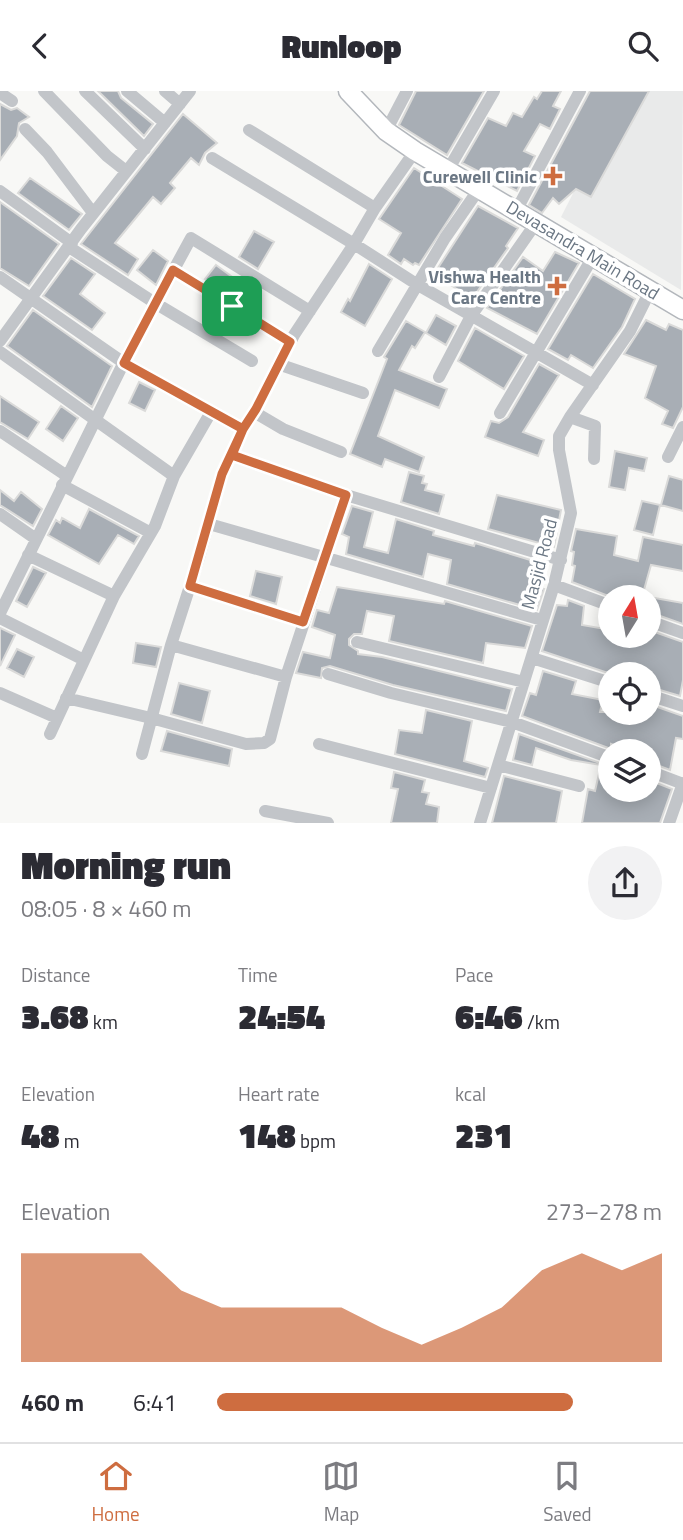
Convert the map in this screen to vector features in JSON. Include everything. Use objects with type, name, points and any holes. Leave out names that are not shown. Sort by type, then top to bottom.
[{"type":"main road","name":"Devasandra Main Road","points":[[348,91],[386,131],[415,151],[683,310]]},
{"type":"street","points":[[44,91],[107,156],[126,171]]},
{"type":"street","points":[[85,91],[145,149]]},
{"type":"street","points":[[127,91],[165,123]]},
{"type":"street","points":[[165,91],[180,104]]},
{"type":"street","points":[[2,333],[190,91]]},
{"type":"street","points":[[386,131],[407,91]]},
{"type":"street","points":[[448,170],[494,91]]},
{"type":"street","points":[[516,211],[580,91]]},
{"type":"street","points":[[0,93],[12,101]]},
{"type":"street","points":[[25,129],[47,152],[93,213]]},
{"type":"street","points":[[249,130],[375,208]]},
{"type":"street","points":[[142,754],[222,474],[290,342],[375,208],[415,151]]},
{"type":"street","points":[[212,158],[418,285],[593,385]]},
{"type":"street","points":[[378,351],[445,238],[479,189]]},
{"type":"street","points":[[0,191],[71,245],[155,303],[252,361]]},
{"type":"street","points":[[439,377],[471,316],[536,223]]},
{"type":"street","points":[[84,660],[0,616],[4,592],[29,555],[95,419],[191,238],[310,311]]},
{"type":"street","points":[[500,413],[593,257]]},
{"type":"street","points":[[173,270],[290,342]]},
{"type":"street","points":[[0,277],[124,363],[243,429]]},
{"type":"street","name":"Masjid Road","points":[[480,823],[554,585],[571,513],[558,445],[559,436],[630,331],[650,291]]},
{"type":"street","points":[[0,352],[174,476]]},
{"type":"street","points":[[278,364],[363,393]]},
{"type":"street","points":[[50,734],[114,596],[151,533],[174,476],[211,412]]},
{"type":"street","points":[[254,412],[283,429],[341,452]]},
{"type":"street","points":[[570,417],[594,426],[594,459]]},
{"type":"street","points":[[668,457],[683,427]]},
{"type":"street","points":[[0,431],[65,481],[151,533]]},
{"type":"street","points":[[232,455],[346,495],[561,560]]},
{"type":"street","points":[[66,698],[151,717],[246,744],[264,743],[270,739],[303,622],[346,495]]},
{"type":"street","points":[[0,513],[36,539]]},
{"type":"street","points":[[209,524],[542,620]]},
{"type":"street","points":[[29,555],[114,596]]},
{"type":"street","points":[[554,585],[598,601]]},
{"type":"street","points":[[190,586],[303,622]]},
{"type":"street","points":[[662,626],[683,633]]},
{"type":"street","points":[[356,642],[524,682]]},
{"type":"street","points":[[171,645],[286,677]]},
{"type":"street","points":[[532,658],[598,679]]},
{"type":"street","points":[[328,674],[391,693],[512,722],[598,753]]},
{"type":"street","points":[[0,693],[57,718]]},
{"type":"street","points":[[661,699],[683,706]]},
{"type":"street","points":[[320,744],[491,789]]},
{"type":"street","points":[[498,765],[579,786]]},
{"type":"street","points":[[661,775],[683,783],[669,823]]},
{"type":"street","points":[[265,811],[328,823]]},
{"type":"shaded area","points":[[625,91],[683,91],[681,290],[561,217]]},
{"type":"building","points":[[98,91],[118,91],[121,98],[153,124],[144,136]]},
{"type":"building","points":[[416,91],[484,91],[447,155],[399,125]]},
{"type":"building","points":[[542,91],[561,91],[553,106],[560,109],[550,129],[540,124],[524,151],[535,156],[517,191],[462,163],[488,118],[506,126],[513,113],[522,117],[534,97],[537,99]]},
{"type":"building","points":[[590,91],[649,91],[591,197],[576,189],[559,204],[553,198],[542,213],[529,205]]},
{"type":"building","points":[[0,104],[11,110],[17,108],[29,117],[19,123],[17,136],[0,160]]},
{"type":"building","points":[[183,114],[217,143],[205,153],[199,165],[191,158],[170,183],[175,188],[161,204],[153,197],[115,243],[138,259],[128,275],[81,244]]},
{"type":"building","points":[[414,168],[462,199],[419,265],[413,265],[404,259],[401,264],[388,255],[401,233],[379,219]]},
{"type":"building","points":[[30,178],[82,214],[69,230],[18,193]]},
{"type":"building","points":[[0,202],[59,244],[29,286],[0,268]]},
{"type":"building","points":[[478,206],[518,228],[506,246],[508,248],[472,299],[434,274]]},
{"type":"building","points":[[254,231],[274,242],[258,269],[239,257]]},
{"type":"building","points":[[153,250],[168,261],[156,285],[137,270]]},
{"type":"building","points":[[555,252],[579,263],[537,334],[487,308],[523,257],[543,271]]},
{"type":"building","points":[[71,258],[95,274],[80,294],[105,313],[92,330],[43,296]]},
{"type":"building","points":[[369,264],[392,279],[365,326],[341,312],[348,299],[350,301]]},
{"type":"building","points":[[216,265],[235,279],[225,292],[205,279]]},
{"type":"building","points":[[593,274],[635,299],[622,327],[593,368],[571,355],[568,360],[548,349]]},
{"type":"building","points":[[33,310],[112,366],[92,407],[7,346]]},
{"type":"building","points":[[436,315],[456,326],[446,345],[426,333]]},
{"type":"building","points":[[646,320],[666,330],[669,324],[683,330],[683,407],[673,428],[662,424],[668,411],[645,398],[656,366],[624,354]]},
{"type":"building","points":[[406,321],[425,332],[415,348],[412,346],[399,370],[447,389],[439,408],[395,390],[378,436],[424,457],[419,472],[385,459],[382,467],[350,454],[387,359],[384,357]]},
{"type":"building","points":[[475,328],[524,356],[504,389],[458,361]]},
{"type":"building","points":[[539,364],[559,375],[523,432],[544,440],[538,456],[485,437],[491,421],[499,423],[508,417]]},
{"type":"building","points":[[139,382],[155,390],[145,411],[129,403]]},
{"type":"building","points":[[0,396],[39,422],[28,439],[0,422]]},
{"type":"building","points":[[61,406],[78,418],[63,441],[46,429]]},
{"type":"building","points":[[615,451],[647,458],[644,471],[629,468],[625,490],[609,487]]},
{"type":"building","points":[[409,472],[424,476],[422,483],[427,484],[425,490],[444,495],[439,514],[401,502]]},
{"type":"building","points":[[669,476],[683,480],[683,511],[661,505]]},
{"type":"building","points":[[0,490],[14,501],[21,492],[42,509],[33,526],[0,505]]},
{"type":"building","points":[[497,495],[561,510],[554,547],[488,529]]},
{"type":"building","points":[[642,501],[660,505],[653,535],[634,530]]},
{"type":"building","points":[[352,506],[373,512],[364,547],[388,553],[396,519],[434,531],[433,535],[474,546],[475,543],[537,562],[532,586],[544,589],[537,610],[447,584],[451,560],[428,554],[423,577],[346,554],[349,537],[342,534]]},
{"type":"building","points":[[89,509],[139,536],[134,544],[118,535],[99,564],[48,535],[56,520],[60,523],[62,518],[80,528]]},
{"type":"building","points":[[576,529],[617,536],[614,555],[638,561],[643,537],[683,545],[683,571],[651,565],[645,585],[598,585],[598,592],[572,582],[575,566],[572,565],[574,552],[571,551]]},
{"type":"building","points":[[33,567],[46,573],[27,607],[16,601]]},
{"type":"building","points":[[256,571],[282,577],[276,604],[250,596]]},
{"type":"building","points":[[337,587],[444,604],[445,601],[532,626],[525,648],[486,643],[483,663],[389,641],[394,616],[367,611],[362,634],[354,634],[349,639],[349,645],[358,651],[358,654],[382,657],[512,689],[506,711],[393,685],[330,666],[322,668],[321,678],[296,673],[303,652],[330,658],[335,635],[312,627],[317,610],[329,613]]},
{"type":"building","points":[[662,599],[683,603],[683,624],[662,617]]},
{"type":"building","points":[[568,600],[584,606],[582,625],[598,628],[598,648],[661,648],[662,635],[683,642],[683,680],[680,696],[661,690],[661,662],[598,662],[598,670],[542,651],[557,605],[567,606]]},
{"type":"building","points":[[0,628],[15,635],[0,666]]},
{"type":"building","points":[[136,643],[161,647],[156,667],[133,663]]},
{"type":"building","points":[[17,649],[34,657],[24,677],[7,668]]},
{"type":"building","points":[[543,671],[576,681],[572,694],[598,699],[598,725],[661,725],[661,708],[683,716],[683,739],[676,738],[670,770],[661,767],[661,739],[598,739],[598,744],[522,716],[530,693],[536,695]]},
{"type":"building","points":[[179,683],[210,691],[202,723],[171,714]]},
{"type":"building","points":[[426,710],[472,721],[464,761],[488,768],[485,777],[395,754],[399,730],[422,733]]},
{"type":"building","points":[[167,731],[232,749],[229,766],[161,751]]},
{"type":"building","points":[[519,734],[598,764],[571,760],[536,748],[532,765],[513,760]]},
{"type":"building","points":[[394,772],[425,780],[422,792],[429,793],[426,804],[439,807],[437,823],[391,823],[398,789],[391,788]]},
{"type":"building","points":[[504,776],[562,791],[556,823],[492,823]]},
{"type":"building","points":[[598,778],[598,802],[661,802],[661,785],[672,789],[660,823],[582,823],[588,789],[595,791]]},
{"type":"place","name":"Curewell Clinic","points":[[553,176]]},
{"type":"place","name":"Vishwa Health Care Centre","points":[[557,286]]},
{"type":"route","points":[[173,270],[232,306],[290,342],[232,455],[346,495],[303,622],[190,586],[222,474],[243,429],[124,363],[173,270]]}]
